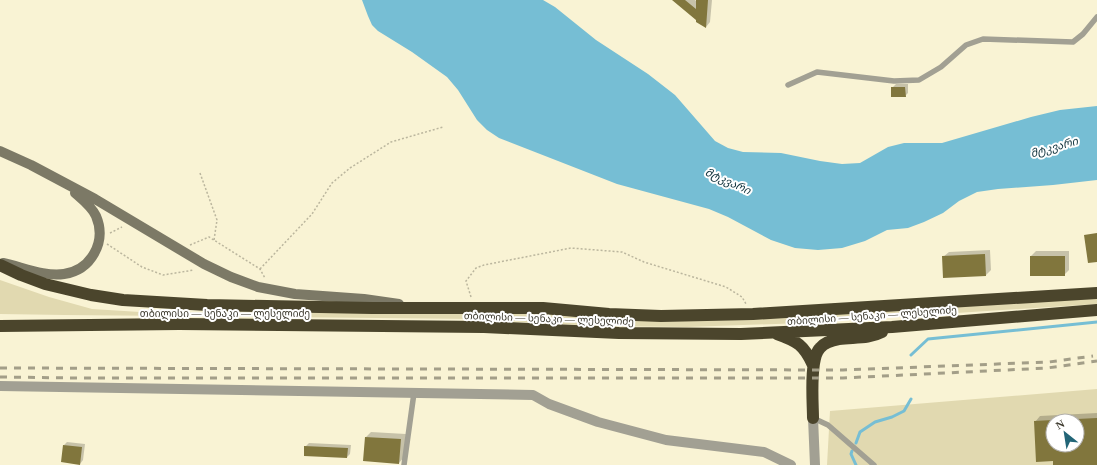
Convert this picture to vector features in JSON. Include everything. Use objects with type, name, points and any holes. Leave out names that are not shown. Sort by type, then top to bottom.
[{"type":"highway","name":"თბილისი — სენაკი — ლესელიძე","points":[[0,264],[21,275],[64,290],[123,300],[207,305],[543,308],[609,314],[661,316],[753,314],[1097,293]]},
{"type":"highway","name":"თბილისი — სენაკი — ლესელიძე","points":[[0,326],[217,324],[484,327],[619,333],[741,334],[892,327],[1097,310]]},
{"type":"highway","points":[[813,418],[813,366],[819,348],[826,343],[838,339],[874,336],[892,327]]},
{"type":"highway","points":[[774,333],[800,345],[808,354],[813,366]]},
{"type":"main road","points":[[0,151],[31,165],[95,199],[204,264],[231,277],[258,287],[303,295],[364,299],[432,308]]},
{"type":"main road","points":[[0,264],[43,274],[64,274],[72,272],[88,263],[97,249],[99,239],[99,229],[96,215],[84,200],[63,183]]},
{"type":"street","points":[[0,386],[533,395],[549,404],[598,422],[666,440],[764,452],[791,465]]},
{"type":"street","points":[[813,418],[815,465]]},
{"type":"lane","points":[[788,85],[817,72],[894,81],[919,80],[941,68],[966,45],[983,39],[1073,42],[1084,34],[1097,17]]},
{"type":"lane","points":[[404,465],[414,393]]},
{"type":"lane","points":[[813,418],[828,425],[874,465]]},
{"type":"path","points":[[260,269],[312,214],[332,183],[350,168],[391,142],[443,127]]},
{"type":"path","points":[[200,173],[216,220],[214,240]]},
{"type":"path","points":[[99,239],[134,221]]},
{"type":"path","points":[[179,249],[209,237],[260,269],[271,290]]},
{"type":"path","points":[[99,239],[119,250],[142,267],[162,275],[198,269],[204,264]]},
{"type":"path","points":[[474,307],[466,281],[476,268],[484,265],[570,248],[622,252],[644,262],[726,287],[742,297],[753,314]]},
{"type":"shaded area","points":[[0,280],[49,297],[92,309],[156,313],[232,311],[474,314],[521,312],[632,320],[1097,298],[1097,304],[802,323],[687,327],[597,326],[474,319],[0,314]]},
{"type":"shaded area","points":[[1097,389],[1097,465],[827,465],[830,411]]},
{"type":"water","name":"მტკვარი","points":[[362,0],[543,0],[555,7],[596,40],[648,74],[675,95],[715,141],[728,148],[743,152],[781,153],[842,164],[860,163],[888,147],[904,143],[942,143],[1060,110],[1097,106],[1097,180],[977,192],[959,201],[943,213],[908,228],[887,230],[865,241],[842,248],[818,250],[795,248],[771,240],[728,217],[709,209],[617,184],[499,138],[487,130],[477,120],[458,90],[447,77],[412,52],[378,31],[372,25]]},
{"type":"building","points":[[672,0],[685,0],[696,9],[696,0],[708,0],[706,28],[696,22],[696,20]]},
{"type":"building","points":[[891,87],[905,87],[906,97],[891,97]]},
{"type":"building","points":[[1097,233],[1097,262],[1088,263],[1084,235]]},
{"type":"building","points":[[985,254],[986,276],[943,278],[942,256]]},
{"type":"building","points":[[1030,256],[1065,256],[1065,276],[1030,276]]},
{"type":"building","points":[[1097,418],[1097,465],[1053,465],[1053,461],[1036,462],[1034,421],[1045,420],[1045,453],[1085,453],[1085,419]]},
{"type":"building","points":[[365,437],[401,439],[399,464],[363,461]]},
{"type":"building","points":[[63,445],[82,447],[80,465],[61,462]]},
{"type":"building","points":[[304,446],[348,448],[347,458],[304,456]]},
{"type":"waterway","points":[[911,355],[928,339],[1097,322]]},
{"type":"waterway","points":[[856,443],[860,432],[875,422],[892,417],[904,411],[911,399]]},
{"type":"waterway","points":[[852,451],[851,454],[856,465]]},
{"type":"railway","points":[[0,368],[843,370],[1049,362],[1093,356]]},
{"type":"railway","points":[[0,377],[843,378],[1047,368],[1097,361]]}]
